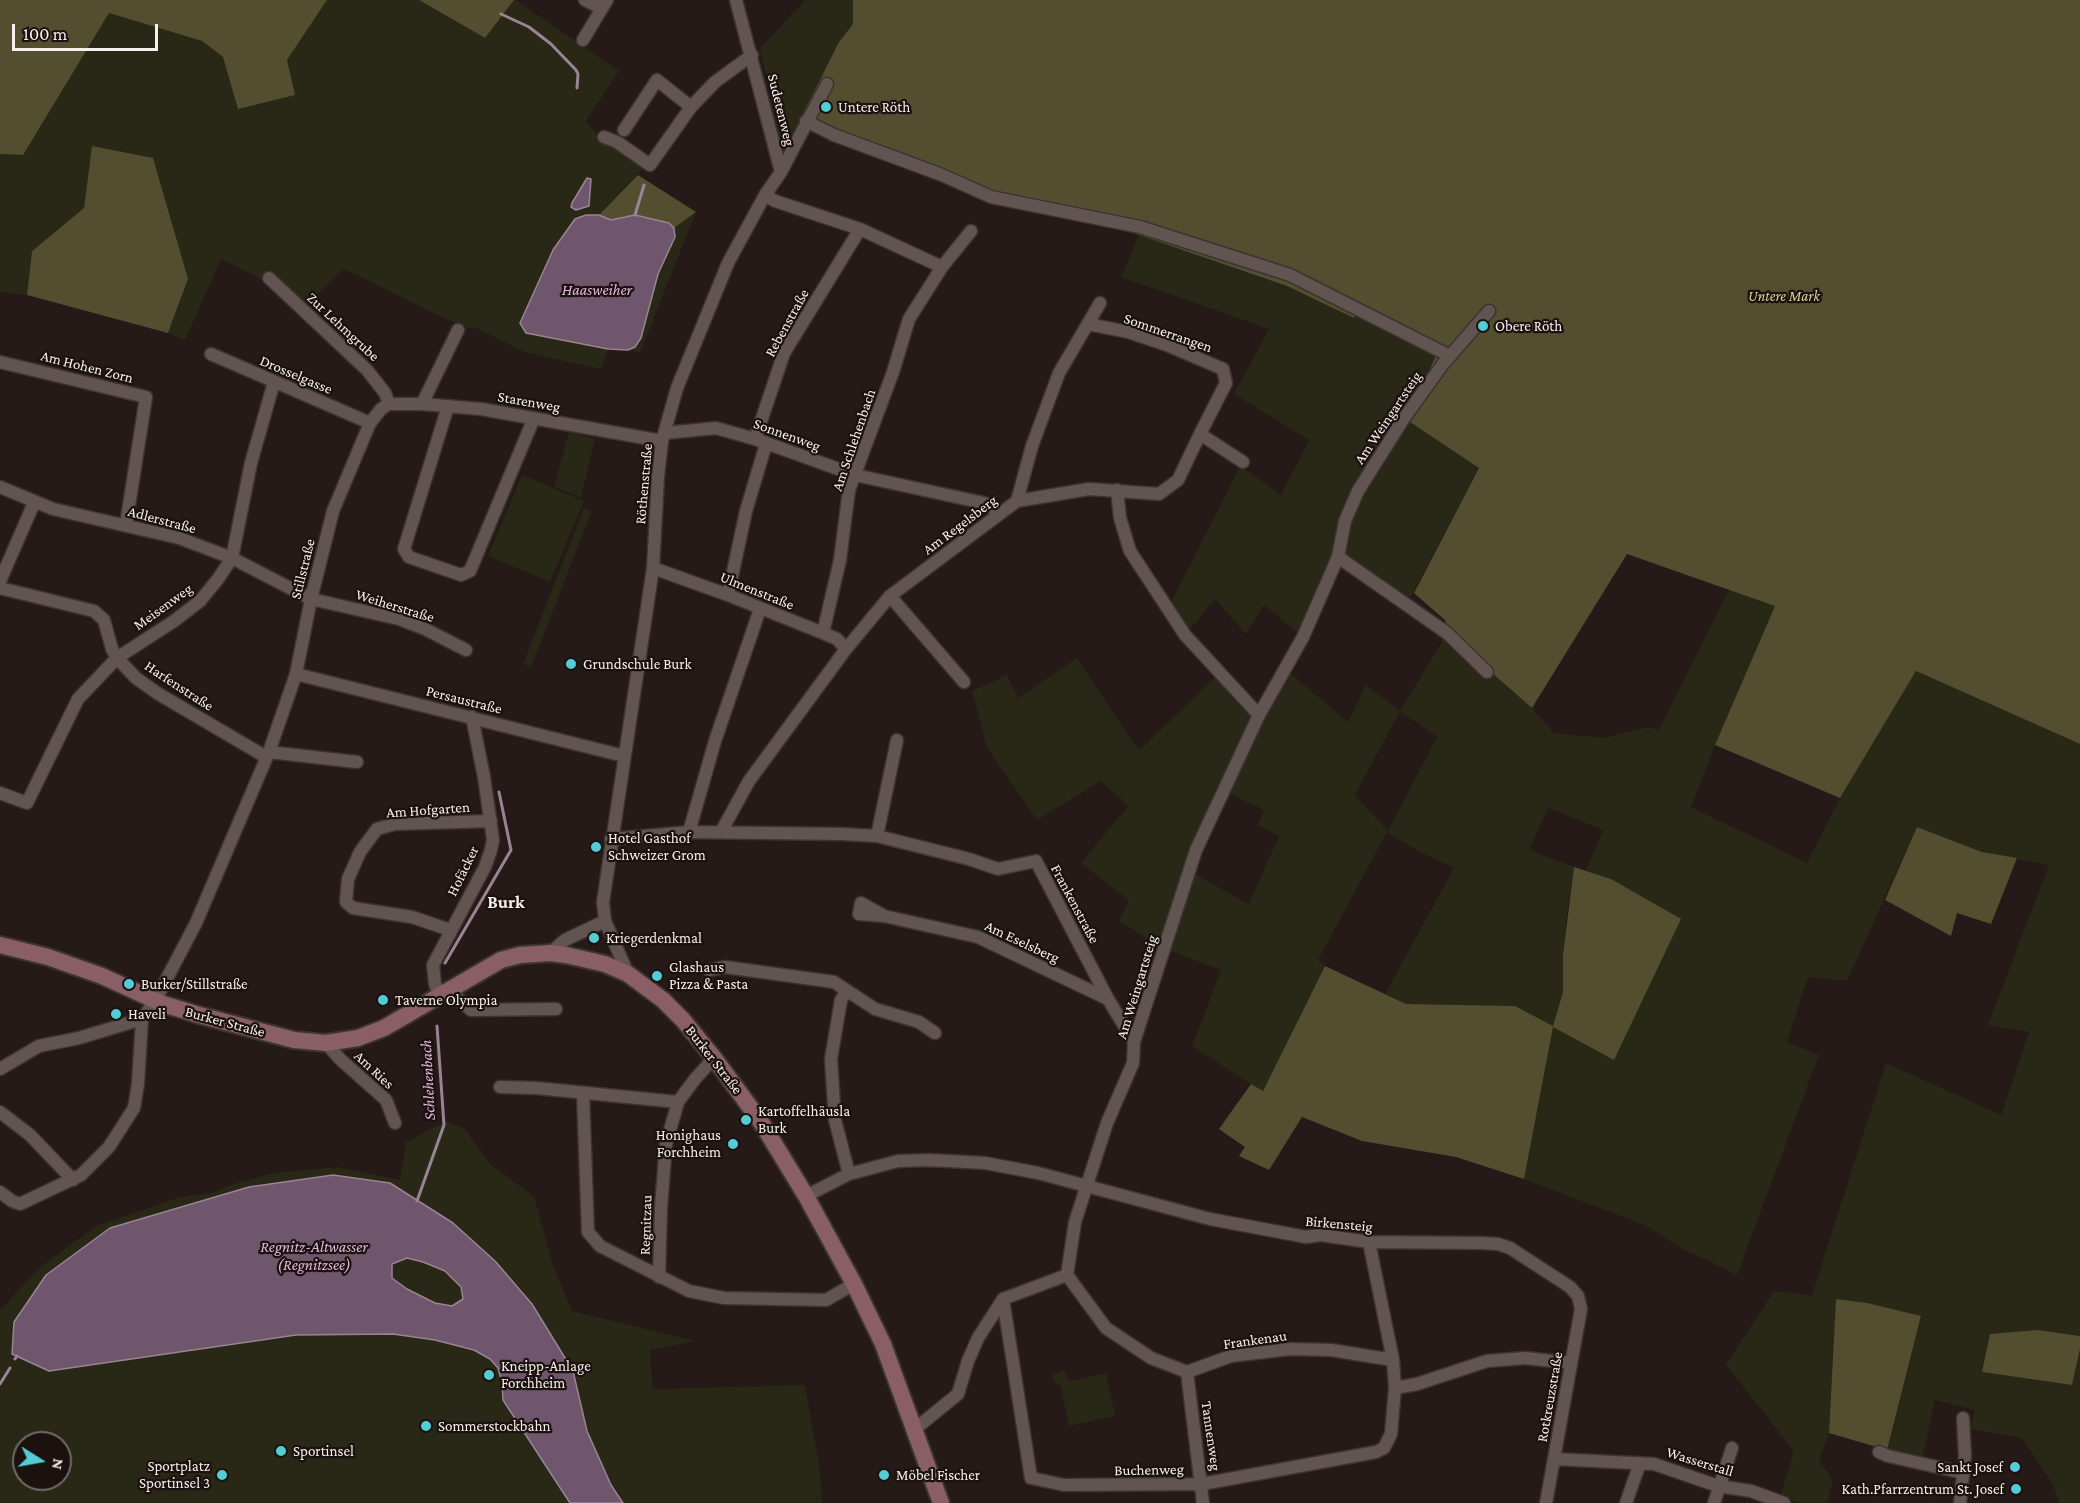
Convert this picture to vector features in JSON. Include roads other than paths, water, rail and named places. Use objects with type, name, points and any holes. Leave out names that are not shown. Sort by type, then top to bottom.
[{"type":"main road","name":"Burker Straße","points":[[0,945],[48,957],[102,976],[155,1001],[228,1024],[294,1040],[326,1043],[358,1038],[384,1028],[501,960],[520,955],[550,953],[604,964],[628,974],[676,1013],[714,1058],[761,1122],[806,1196],[854,1284],[883,1344],[940,1503]]},
{"type":"street","points":[[583,40],[604,4],[585,0]]},
{"type":"street","name":"Sudetenweg","points":[[736,0],[752,55],[780,172]]},
{"type":"street","points":[[604,137],[617,142],[650,165],[691,107],[715,82],[752,55]]},
{"type":"street","points":[[624,130],[657,80],[691,107]]},
{"type":"street","name":"Röthenstraße","points":[[628,974],[605,921],[603,902],[653,568],[658,477],[663,437],[677,388],[728,263],[827,84]]},
{"type":"street","points":[[806,121],[834,135],[942,175],[991,197],[1140,227],[1290,275],[1450,356]]},
{"type":"street","points":[[765,195],[776,201],[860,229],[942,267]]},
{"type":"street","name":"Rebenstraße","points":[[728,595],[761,441],[784,353],[860,229]]},
{"type":"street","name":"Am Schlehenbach","points":[[823,633],[840,560],[849,490],[893,372],[909,319],[942,267],[971,231]]},
{"type":"street","name":"Zur Lehmgrube","points":[[269,278],[367,370],[385,393],[389,404]]},
{"type":"street","points":[[1017,501],[1032,446],[1059,373],[1100,303]]},
{"type":"street","name":"Am Weingartsteig","points":[[1067,1275],[1075,1222],[1107,1123],[1133,1063],[1134,1041],[1196,850],[1259,715],[1303,637],[1338,557],[1345,521],[1358,491],[1404,418],[1450,356],[1489,311]]},
{"type":"street","name":"Sommerrangen","points":[[1088,324],[1138,335],[1223,369],[1226,383],[1200,434]]},
{"type":"street","points":[[422,404],[458,330]]},
{"type":"street","name":"Drosselgasse","points":[[211,354],[370,423]]},
{"type":"street","name":"Am Hohen Zorn","points":[[0,362],[146,397],[126,525]]},
{"type":"street","name":"Meisenweg","points":[[0,793],[27,803],[78,699],[117,658],[200,601],[232,558],[251,463],[274,382]]},
{"type":"street","name":"Starenweg","points":[[389,404],[481,409],[663,437]]},
{"type":"street","name":"Stillstraße","points":[[142,1019],[155,1001],[196,923],[268,754],[296,674],[311,599],[333,511],[370,423],[381,409],[389,404]]},
{"type":"street","points":[[448,406],[404,549],[409,557],[461,575],[470,571],[534,418]]},
{"type":"street","name":"Sonnenweg","points":[[663,437],[716,428],[761,441],[855,476],[984,503],[1001,513]]},
{"type":"street","points":[[1200,434],[1243,462]]},
{"type":"street","name":"Am Regelsberg","points":[[722,832],[749,781],[846,649],[890,596],[1017,501],[1089,489],[1159,494],[1178,480],[1200,434]]},
{"type":"street","name":"Adlerstraße","points":[[0,487],[53,509],[178,538],[232,558],[311,599]]},
{"type":"street","points":[[1117,490],[1120,518],[1130,551],[1185,635],[1259,715]]},
{"type":"street","points":[[0,581],[34,503]]},
{"type":"street","points":[[1338,557],[1447,633],[1487,672]]},
{"type":"street","name":"Ulmenstraße","points":[[653,568],[823,633],[837,639],[846,649]]},
{"type":"street","name":"Harfenstraße","points":[[0,588],[94,611],[104,620],[112,650],[117,658],[136,678],[157,693],[268,754]]},
{"type":"street","points":[[890,596],[964,682]]},
{"type":"street","name":"Weiherstraße","points":[[311,599],[399,619],[426,629],[466,650]]},
{"type":"street","points":[[689,832],[715,741],[760,609]]},
{"type":"street","name":"Persaustraße","points":[[296,674],[624,756]]},
{"type":"street","name":"Hofäcker","points":[[445,993],[435,984],[433,964],[488,859],[493,840],[471,717]]},
{"type":"street","points":[[877,836],[897,740]]},
{"type":"street","points":[[268,754],[357,762]]},
{"type":"street","name":"Am Hofgarten","points":[[450,930],[412,917],[353,908],[346,902],[348,879],[360,852],[377,829],[395,824],[491,821]]},
{"type":"street","name":"Frankenstraße","points":[[611,839],[689,832],[842,834],[877,836],[969,859],[998,869],[1036,861],[1108,999],[1134,1041]]},
{"type":"street","name":"Am Eselsberg","points":[[884,916],[978,937],[1108,999]]},
{"type":"street","points":[[550,953],[565,940],[605,921]]},
{"type":"street","points":[[709,970],[726,967],[834,982],[875,1009],[919,1022],[935,1033]]},
{"type":"street","points":[[847,991],[841,1000],[831,1059],[835,1120],[849,1174]]},
{"type":"street","points":[[445,993],[471,1010],[556,1009]]},
{"type":"street","points":[[0,1070],[39,1046],[79,1038],[142,1019],[138,1084],[134,1108],[109,1147],[94,1164],[73,1180],[20,1204],[0,1192]]},
{"type":"street","name":"Am Ries","points":[[326,1043],[340,1059],[386,1100],[395,1123]]},
{"type":"street","name":"Regnitzau","points":[[714,1058],[695,1078],[678,1102],[666,1144],[659,1277],[689,1291],[724,1298],[826,1300],[854,1284]]},
{"type":"street","points":[[500,1087],[536,1088],[678,1102]]},
{"type":"street","points":[[583,1094],[588,1232],[600,1246],[659,1277]]},
{"type":"street","points":[[0,1112],[30,1135],[73,1180]]},
{"type":"street","name":"Birkensteig","points":[[806,1196],[849,1174],[898,1161],[940,1160],[986,1163],[1038,1173],[1210,1219],[1306,1237],[1321,1236],[1370,1242],[1498,1244],[1510,1248],[1536,1264],[1570,1287],[1578,1296]]},
{"type":"street","points":[[1370,1242],[1393,1360],[1395,1388],[1417,1384],[1486,1362],[1525,1358],[1571,1364]]},
{"type":"street","points":[[915,1429],[958,1394],[978,1338],[1003,1299],[1067,1275],[1106,1328],[1151,1358],[1187,1372]]},
{"type":"street","name":"Rotkreuzstraße","points":[[1546,1503],[1581,1310],[1578,1296]]},
{"type":"street","name":"Buchenweg","points":[[1003,1299],[1031,1478],[1064,1485],[1202,1484],[1376,1452],[1384,1448],[1391,1434],[1395,1388]]},
{"type":"street","name":"Frankenau","points":[[1187,1372],[1231,1356],[1290,1349],[1330,1350],[1393,1360]]},
{"type":"street","name":"Tannenweg","points":[[1187,1372],[1203,1503]]},
{"type":"street","points":[[1960,1503],[1964,1473],[1963,1418]]},
{"type":"street","points":[[1714,1503],[1732,1448]]},
{"type":"street","points":[[1879,1452],[1964,1473]]},
{"type":"street","name":"Wasserstall","points":[[1554,1459],[1654,1464],[1718,1486],[1750,1491],[1784,1503]]},
{"type":"street","points":[[1626,1503],[1640,1463]]},
{"type":"water","points":[[587,178],[591,179],[589,206],[576,210],[571,207],[572,203]]},
{"type":"water","name":"Haasweiher","points":[[586,215],[599,215],[611,220],[635,215],[669,223],[674,228],[675,237],[658,274],[641,338],[635,347],[628,350],[608,349],[526,333],[520,323],[553,250],[575,219]]},
{"type":"water","name":"Regnitz-Altwasser (Regnitzsee)","points":[[333,1175],[390,1183],[453,1223],[495,1261],[532,1304],[573,1371],[587,1431],[611,1485],[623,1503],[570,1503],[503,1400],[498,1368],[490,1359],[474,1350],[435,1340],[393,1334],[296,1335],[49,1371],[12,1354],[14,1322],[46,1275],[110,1228],[249,1187]],"holes":[[[407,1258],[445,1271],[461,1287],[463,1299],[452,1306],[435,1303],[407,1289],[392,1278],[392,1264]]]},
{"type":"waterway","points":[[501,14],[529,27],[551,44],[576,70],[577,88]]},
{"type":"waterway","name":"Schlehenbach","points":[[635,215],[644,185]]},
{"type":"waterway","name":"Schlehenbach","points":[[445,963],[511,850],[499,792]]},
{"type":"waterway","name":"Schlehenbach","points":[[417,1201],[444,1125],[437,1026]]},
{"type":"waterway","points":[[0,1384],[10,1368]]},
{"type":"place","name":"Untere Röth","points":[[826,107]]},
{"type":"place","name":"Obere Röth","points":[[1483,326]]},
{"type":"place","name":"Grundschule Burk","points":[[571,664]]},
{"type":"place","name":"Hotel Gasthof Schweizer Grom","points":[[596,847]]},
{"type":"place","name":"Kriegerdenkmal","points":[[594,938]]},
{"type":"place","name":"Glashaus Pizza & Pasta","points":[[657,976]]},
{"type":"place","name":"Burker/Stillstraße","points":[[129,984]]},
{"type":"place","name":"Taverne Olympia","points":[[383,1000]]},
{"type":"place","name":"Haveli","points":[[116,1014]]},
{"type":"place","name":"Kartoffelhäusla Burk","points":[[746,1120]]},
{"type":"place","name":"Honighaus Forchheim","points":[[733,1144]]},
{"type":"place","name":"Kneipp-Anlage Forchheim","points":[[489,1375]]},
{"type":"place","name":"Sommerstockbahn","points":[[426,1426]]},
{"type":"place","name":"Sportinsel","points":[[281,1451]]},
{"type":"place","name":"Sankt Josef","points":[[2015,1467]]},
{"type":"place","name":"Sportplatz Sportinsel 3","points":[[222,1475]]},
{"type":"place","name":"Möbel Fischer","points":[[884,1475]]},
{"type":"place","name":"Kath.Pfarrzentrum St. Josef","points":[[2016,1489]]},
{"type":"district","name":"Burk","points":[[506,902]]},
{"type":"park label","name":"Untere Mark","points":[[1784,296]]}]
